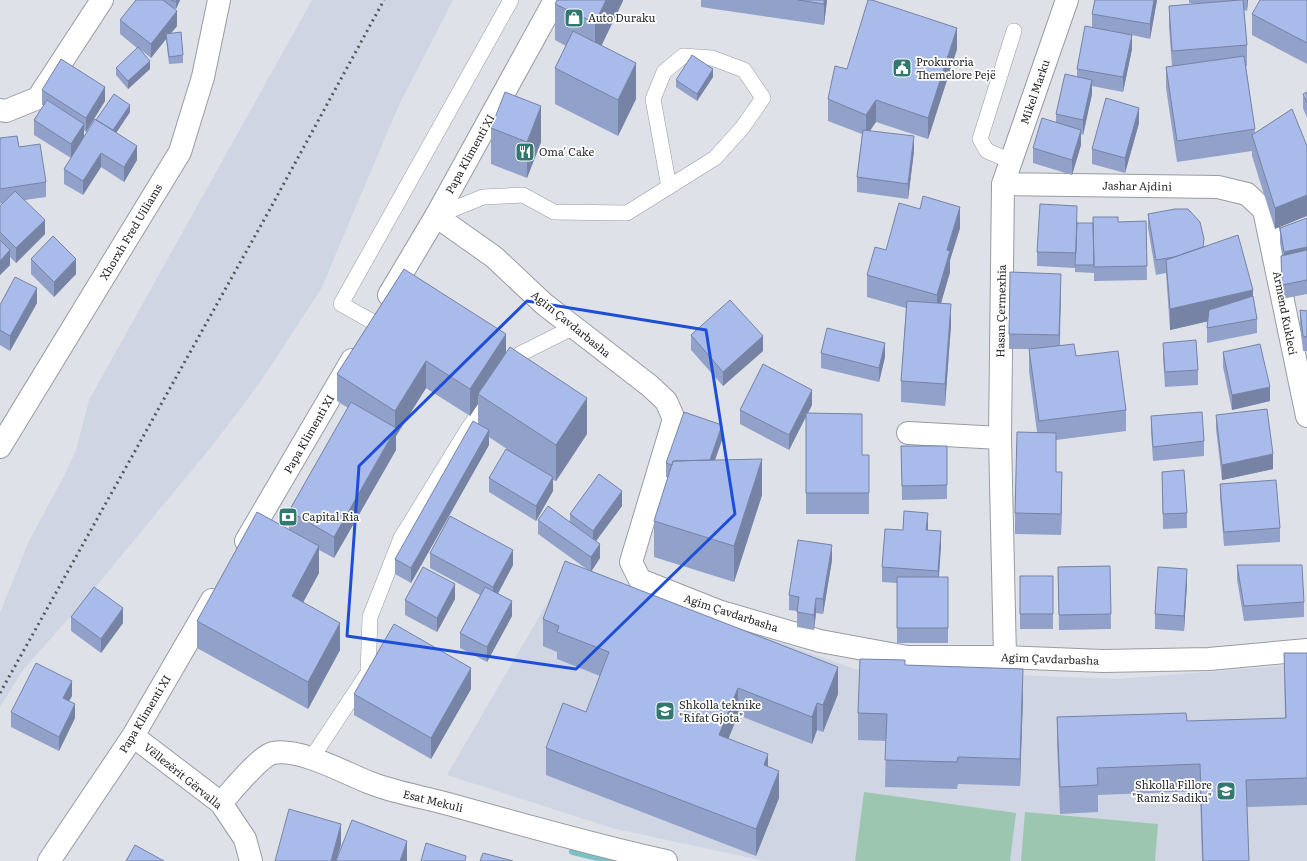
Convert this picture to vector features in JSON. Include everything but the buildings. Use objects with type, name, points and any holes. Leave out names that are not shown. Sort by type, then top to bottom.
[{"type":"street","points":[[3,110],[38,98],[102,0]]},
{"type":"street","name":"Xhorxh Fred Uiliams","points":[[0,447],[180,152],[203,77],[219,0]]},
{"type":"street","name":"Papa Klimenti XI","points":[[237,556],[436,216],[555,0]]},
{"type":"street","name":"Mikel Marku","points":[[1003,184],[1067,0]]},
{"type":"street","name":"Jashar Ajdini","points":[[1003,184],[1218,187],[1247,194],[1264,210]]},
{"type":"street","name":"Hasan Çermexhia","points":[[1003,184],[1000,438],[1005,657]]},
{"type":"street","name":"Armend Kukleci","points":[[1264,210],[1307,416]]},
{"type":"street","name":"Agim Çavdarbasha","points":[[436,216],[494,257],[544,304],[650,386],[666,401],[674,419],[631,562],[640,580],[718,611],[820,641],[907,657],[1005,657],[1103,661],[1202,659],[1307,650]]},
{"type":"street","points":[[908,433],[1000,438]]},
{"type":"street","name":"Papa Klimenti XI","points":[[49,861],[132,736],[221,584]]},
{"type":"street","name":"Vëllezërit Gërvalla","points":[[132,736],[221,803],[245,839],[251,861]]},
{"type":"street","name":"Esat Mekuli","points":[[221,803],[252,769],[272,753],[289,753],[311,759],[383,788],[439,801],[592,844],[666,861]]},
{"type":"lane","points":[[373,322],[341,304],[511,0]]},
{"type":"lane","points":[[1011,161],[987,151],[980,139],[1014,31]]},
{"type":"lane","points":[[436,216],[483,197],[523,195],[554,212],[627,213],[669,187],[715,158],[742,128],[763,98],[744,70],[712,58],[683,56],[664,72],[653,99],[669,187]]},
{"type":"lane","points":[[311,759],[368,673],[370,617],[401,538],[468,429],[520,354],[574,327]]},
{"type":"highlighted area","points":[[527,301],[706,330],[735,514],[576,669],[347,636],[359,466]]},
{"type":"shaded area","points":[[312,0],[453,0],[399,105],[321,289],[261,381],[212,446],[83,602],[23,670],[0,707],[0,613],[29,541],[64,476],[76,450],[89,400]]},
{"type":"shaded area","points":[[568,567],[855,669],[1118,679],[1307,664],[1307,861],[764,861],[612,828],[447,775]]},
{"type":"green space","points":[[864,792],[1016,813],[1010,861],[855,861]]},
{"type":"green space","points":[[1025,812],[1158,824],[1155,861],[1021,861]]},
{"type":"waterway","points":[[573,851],[614,861]]},
{"type":"railway","points":[[0,693],[270,209],[384,0]]},
{"type":"place","name":"Auto Duraku","points":[[574,18]]},
{"type":"place","name":"Prokuroria Themelore Pejë","points":[[902,68]]},
{"type":"place","name":"Oma' Cake","points":[[525,152]]},
{"type":"place","name":"Capital Ria","points":[[288,517]]},
{"type":"place","name":"Shkolla teknike \"Rifat Gjota\"","points":[[665,711]]},
{"type":"place","name":"Shkolla Fillore \"Ramiz Sadiku\"","points":[[1226,791]]}]
